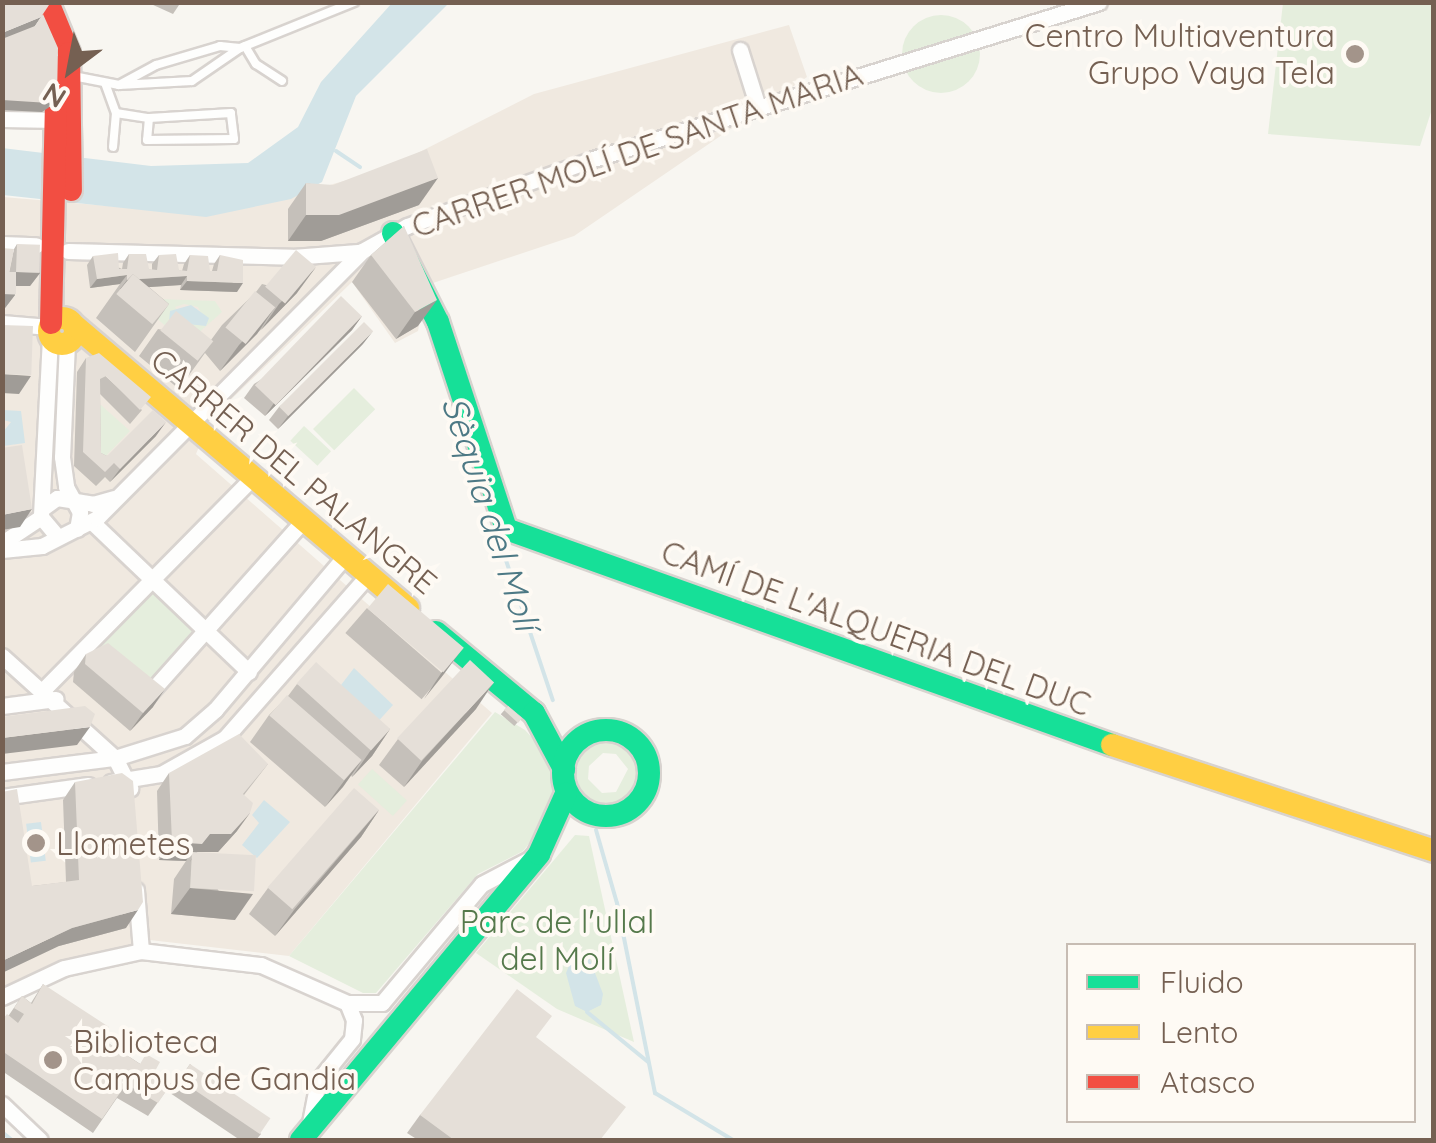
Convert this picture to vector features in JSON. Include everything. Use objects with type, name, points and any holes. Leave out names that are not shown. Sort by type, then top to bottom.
[{"type":"street","points":[[34,2],[57,60],[62,136],[62,457],[73,502],[84,525],[152,580],[249,672]]},
{"type":"street","points":[[48,2],[71,76],[62,136]]},
{"type":"street","name":"CARRER MOLÍ DE SANTA MARIA","points":[[362,251],[394,232],[758,107],[1099,2]]},
{"type":"street","points":[[740,50],[758,107]]},
{"type":"street","points":[[2,119],[62,136]]},
{"type":"street","name":"CAMÍ DE L'ALQUERIA DEL DUC","points":[[394,232],[438,322],[506,529],[965,697],[1434,851]]},
{"type":"street","points":[[2,244],[292,257],[362,251]]},
{"type":"street","points":[[2,546],[58,537],[84,525],[362,251]]},
{"type":"street","points":[[292,257],[311,269],[311,299]]},
{"type":"street","points":[[2,323],[59,329]]},
{"type":"street","points":[[58,537],[42,512],[59,329]]},
{"type":"street","name":"CARRER DEL PALANGRE","points":[[59,329],[105,355],[534,713],[551,734],[564,769]]},
{"type":"street","points":[[2,706],[50,694],[86,647],[251,479]]},
{"type":"street","points":[[2,546],[57,498],[73,502],[116,497]]},
{"type":"street","points":[[130,684],[153,696],[302,521]]},
{"type":"street","points":[[2,772],[115,758],[185,736],[249,672],[345,556]]},
{"type":"street","points":[[2,797],[161,774],[225,738],[368,575]]},
{"type":"street","points":[[86,647],[100,659]]},
{"type":"street","points":[[2,656],[50,694],[115,758],[129,780],[131,814]]},
{"type":"street","name":"CARRER DEL PALANGRE","points":[[534,713],[595,732]]},
{"type":"street","points":[[305,1136],[308,1109],[318,1081],[382,1003],[482,884],[539,854],[566,794],[564,769],[572,747],[595,732],[626,735],[648,766],[636,804],[570,827],[539,854],[305,1136]]},
{"type":"street","points":[[566,794],[599,815]]},
{"type":"street","points":[[135,872],[140,951]]},
{"type":"street","points":[[2,997],[64,968],[140,951],[261,965],[347,1003],[382,1003]]},
{"type":"street","points":[[347,1003],[354,1020],[352,1040]]},
{"type":"street","points":[[2,1104],[40,1140]]},
{"type":"lane","points":[[71,76],[119,85],[192,82],[243,47],[354,2]]},
{"type":"lane","points":[[243,47],[256,64],[282,81]]},
{"type":"lane","points":[[119,85],[188,54],[243,47]]},
{"type":"lane","points":[[105,83],[116,112],[114,147]]},
{"type":"lane","points":[[116,112],[148,118],[231,112],[234,139],[148,140],[148,118]]},
{"type":"shaded area","points":[[392,3],[449,3],[356,96],[322,182],[291,199],[206,217],[3,195],[2,148],[151,166],[248,163],[298,127],[321,82]]},
{"type":"shaded area","points":[[789,25],[807,77],[574,236],[427,285],[418,331],[395,343],[352,282],[210,420],[196,454],[492,713],[289,956],[141,939],[3,1007],[3,197],[203,214],[305,192],[386,169],[534,94]]},
{"type":"shaded area","points":[[191,305],[209,318],[206,326],[169,322],[170,311]]},
{"type":"shaded area","points":[[3,410],[21,411],[25,443],[3,446],[3,432],[11,422],[3,420]]},
{"type":"shaded area","points":[[354,668],[393,705],[374,726],[341,685]]},
{"type":"shaded area","points":[[264,800],[290,822],[257,858],[242,845],[259,823],[252,815]]},
{"type":"shaded area","name":"Llometes","points":[[41,822],[46,861],[31,863],[26,824]]},
{"type":"shaded area","points":[[587,952],[603,994],[601,1005],[587,1012],[575,1006],[566,973],[573,956]]},
{"type":"green space","name":"Centro Multiaventura Grupo Vaya Tela","points":[[1283,3],[1433,3],[1433,106],[1420,146],[1268,134]]},
{"type":"green space","points":[[933,15],[949,15],[974,32],[980,54],[974,76],[963,87],[949,93],[933,93],[908,76],[902,62],[902,46],[919,21]]},
{"type":"green space","points":[[158,299],[215,301],[222,312],[186,344],[153,315]],"holes":[[[175,307],[198,307],[207,325],[188,323]]]},
{"type":"green space","points":[[354,388],[375,409],[334,450],[313,429]]},
{"type":"green space","points":[[99,406],[130,431],[99,463]]},
{"type":"green space","points":[[304,426],[331,451],[317,466],[290,441]]},
{"type":"green space","points":[[152,590],[201,636],[144,696],[95,651]]},
{"type":"green space","points":[[495,712],[525,730],[550,757],[557,778],[550,818],[523,851],[478,874],[376,993],[363,993],[289,956]]},
{"type":"green space","points":[[608,737],[630,745],[643,777],[633,798],[611,809],[588,804],[571,774],[586,744]],"holes":[[[603,753],[616,754],[628,769],[616,792],[602,793],[588,779],[589,766]]]},
{"type":"green space","points":[[372,769],[407,800],[393,816],[358,785]]},
{"type":"green space","name":"Parc de l'ullal del Molí","points":[[575,835],[589,836],[634,1042],[557,1009],[476,953]]},
{"type":"building","points":[[2,2],[49,5],[41,17],[2,33]]},
{"type":"building","points":[[43,14],[58,48],[57,97],[49,103],[2,100],[2,39],[35,26]]},
{"type":"building","points":[[427,149],[438,178],[339,215],[306,215],[306,183],[333,185]]},
{"type":"building","points":[[404,226],[437,300],[415,312],[371,255]]},
{"type":"building","points":[[17,244],[40,245],[39,273],[16,272]]},
{"type":"building","points":[[2,248],[14,249],[9,272],[2,272]]},
{"type":"building","points":[[296,250],[316,267],[285,303],[265,287]]},
{"type":"building","points":[[118,253],[119,269],[127,269],[129,254],[146,254],[149,269],[157,270],[159,255],[176,254],[179,270],[187,271],[190,255],[208,256],[210,271],[217,271],[220,255],[243,260],[243,283],[187,281],[187,276],[139,279],[133,274],[127,280],[127,275],[97,279],[93,256]]},
{"type":"building","points":[[2,272],[16,272],[16,294],[2,294]]},
{"type":"building","points":[[133,274],[169,304],[152,324],[116,294]]},
{"type":"building","points":[[255,291],[275,307],[246,344],[225,328]]},
{"type":"building","points":[[341,296],[362,316],[276,405],[255,385]]},
{"type":"building","points":[[176,311],[213,341],[198,361],[160,330]]},
{"type":"building","points":[[364,322],[373,331],[288,416],[279,407]]},
{"type":"building","points":[[2,325],[33,326],[31,375],[2,374]]},
{"type":"building","points":[[99,353],[151,397],[140,410],[106,376],[100,379],[101,453],[107,456],[153,410],[166,422],[120,469],[114,463],[105,472],[83,452],[86,358]]},
{"type":"building","points":[[22,445],[32,509],[2,515],[2,448]]},
{"type":"building","points":[[388,584],[464,648],[443,672],[367,609]]},
{"type":"building","points":[[108,643],[165,689],[143,713],[85,664],[86,654]]},
{"type":"building","points":[[470,660],[494,683],[421,761],[397,738]]},
{"type":"building","points":[[316,662],[390,729],[371,750],[297,684]]},
{"type":"building","points":[[287,695],[362,760],[344,780],[269,715]]},
{"type":"building","points":[[85,706],[95,714],[90,727],[2,738],[2,717]]},
{"type":"building","points":[[508,706],[522,718],[518,723],[504,710]]},
{"type":"building","points":[[239,734],[268,764],[243,794],[253,803],[250,813],[231,834],[210,834],[202,844],[172,842],[169,773]]},
{"type":"building","points":[[122,773],[133,781],[143,902],[138,910],[72,928],[2,961],[2,792],[17,789],[32,886],[79,880],[75,782]]},
{"type":"building","points":[[354,788],[379,810],[292,909],[267,888]]},
{"type":"building","points":[[192,852],[256,855],[254,891],[190,888]]},
{"type":"building","name":"Biblioteca Campus de Gandia","points":[[43,984],[109,1027],[102,1039],[140,1064],[146,1054],[160,1062],[154,1073],[171,1084],[158,1103],[126,1084],[102,1119],[2,1051],[2,1020],[7,1014],[18,1023],[24,1014],[14,1008],[22,996],[32,1004]]},
{"type":"building","points":[[517,989],[552,1016],[536,1037],[626,1107],[600,1140],[454,1140],[420,1115]]},
{"type":"building","points":[[190,1064],[270,1118],[260,1134],[179,1080]]},
{"type":"waterway","name":"Sèquia del Molí","points":[[336,151],[360,167]]},
{"type":"waterway","name":"Sèquia del Molí","points":[[443,372],[553,700]]},
{"type":"waterway","name":"Sèquia del Molí","points":[[596,830],[617,903],[655,1093],[733,1140]]},
{"type":"waterway","points":[[587,1012],[648,1062]]},
{"type":"waterway","points":[[2,1132],[12,1140]]},
{"type":"traffic: fast","points":[[393,233],[438,322],[506,529],[1112,745]]},
{"type":"traffic: fast","points":[[436,632],[534,713],[564,769]]},
{"type":"traffic: fast","points":[[606,730],[636,743],[649,773],[636,803],[606,816],[576,803],[563,773],[576,743],[606,730]]},
{"type":"traffic: fast","points":[[301,1140],[539,854],[566,794]]},
{"type":"traffic: slow","points":[[62,318],[71,322],[75,331],[71,340],[62,344],[53,340],[49,331],[53,322],[62,318]]},
{"type":"traffic: slow","points":[[74,325],[408,608]]},
{"type":"traffic: slow","points":[[1112,745],[1434,851]]},
{"type":"traffic: jam","points":[[48,2],[69,53],[71,190]]},
{"type":"traffic: jam","points":[[51,323],[57,67]]},
{"type":"place","name":"Centro Multiaventura Grupo Vaya Tela","points":[[1355,54]]},
{"type":"place","name":"Llometes","points":[[36,843]]},
{"type":"place","name":"Biblioteca Campus de Gandia","points":[[53,1060]]}]
